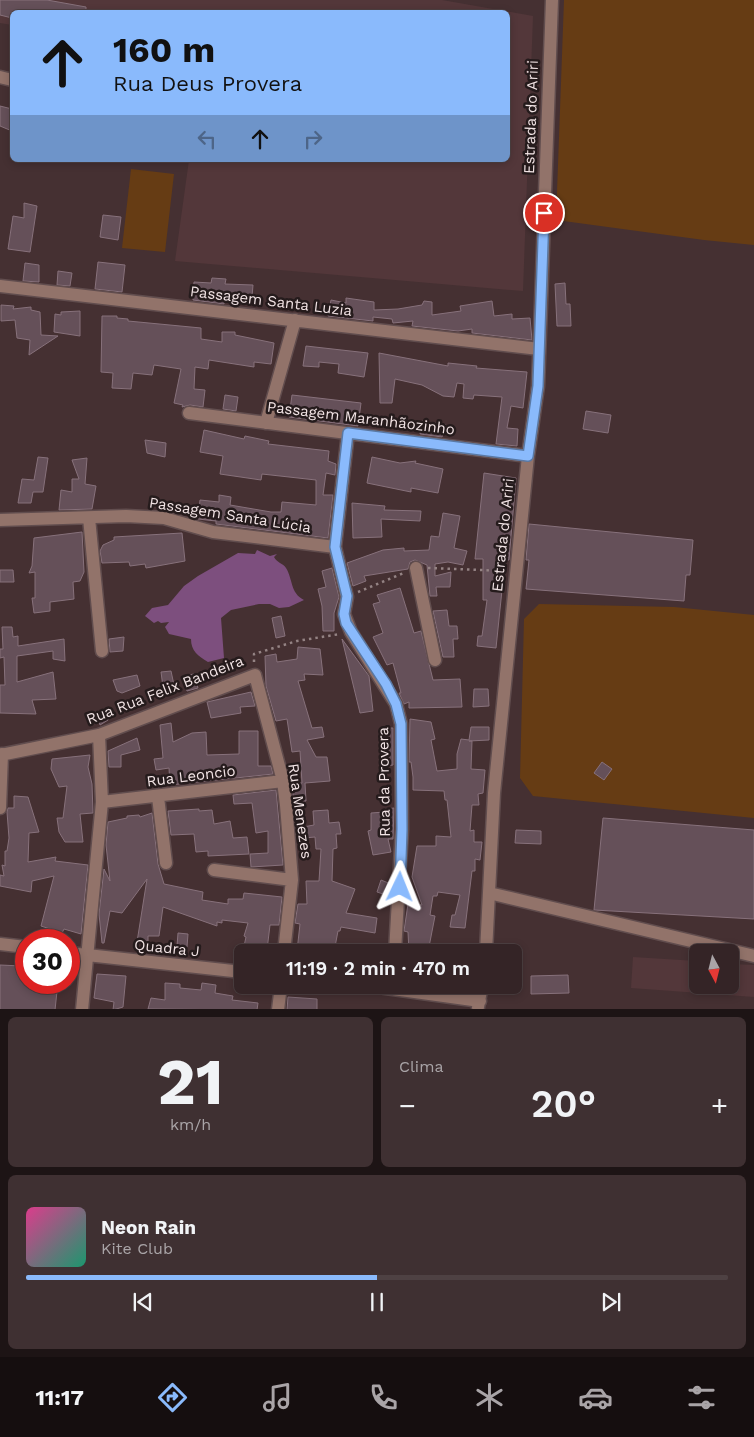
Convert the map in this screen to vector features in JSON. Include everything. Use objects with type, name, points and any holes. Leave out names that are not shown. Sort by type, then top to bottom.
[{"type":"street","name":"Estrada do Ariri","points":[[486,944],[494,793],[528,456],[538,386],[552,0]]},
{"type":"street","name":"Passagem Santa Luzia","points":[[0,286],[539,349]]},
{"type":"street","points":[[266,423],[295,320]]},
{"type":"street","name":"Passagem Maranhãozinho","points":[[189,413],[528,456]]},
{"type":"street","points":[[335,547],[348,433]]},
{"type":"street","points":[[88,518],[102,651]]},
{"type":"street","name":"Passagem Santa Lúcia","points":[[0,520],[164,518],[213,532],[335,547]]},
{"type":"street","name":"Rua da Provera","points":[[335,547],[347,596],[344,614],[351,632],[386,684],[396,704],[401,724],[402,829],[395,944]]},
{"type":"street","points":[[416,568],[435,660]]},
{"type":"street","name":"Rua Rua Felix Bandeira","points":[[1,755],[99,735],[255,675]]},
{"type":"street","name":"Rua Menezes","points":[[255,675],[283,781],[292,880],[285,944]]},
{"type":"street","points":[[82,1009],[102,802],[99,735]]},
{"type":"street","points":[[0,808],[1,755]]},
{"type":"street","name":"Rua Leoncio","points":[[102,802],[283,781]]},
{"type":"street","points":[[158,797],[166,863]]},
{"type":"street","points":[[214,870],[292,880]]},
{"type":"street","points":[[489,893],[754,956]]},
{"type":"street","points":[[0,944],[15,946]]},
{"type":"street","name":"Quadra J","points":[[80,955],[234,971]]},
{"type":"street","points":[[278,1009],[279,994]]},
{"type":"street","points":[[429,994],[479,1005]]},
{"type":"path","name":"Rua Rua Felix Bandeira","points":[[255,675],[254,654],[297,642],[351,632]]},
{"type":"shaded area","points":[[0,0],[442,0],[499,10],[10,10],[10,25],[0,23]]},
{"type":"shaded area","points":[[564,0],[754,0],[754,245],[556,220]]},
{"type":"shaded area","points":[[510,12],[533,16],[523,291],[175,261],[189,162],[510,162]]},
{"type":"shaded area","points":[[131,169],[174,174],[165,252],[122,248]]},
{"type":"shaded area","points":[[257,550],[270,556],[277,554],[274,557],[286,568],[296,594],[304,600],[289,607],[279,608],[270,604],[259,604],[231,610],[221,618],[224,658],[208,662],[196,653],[192,647],[191,639],[169,634],[165,627],[169,622],[161,623],[158,621],[154,623],[145,616],[152,608],[168,605],[184,586],[198,576],[238,553],[255,554]]},
{"type":"shaded area","points":[[539,604],[674,607],[754,615],[754,818],[533,796],[520,778],[524,619]]},
{"type":"shaded area","points":[[633,957],[689,960],[689,992],[631,988]]},
{"type":"shaded area","points":[[739,964],[754,965],[754,997],[713,994],[739,994]]},
{"type":"building","points":[[0,0],[47,0],[86,7],[86,10],[10,10],[10,18],[0,15]]},
{"type":"building","points":[[0,106],[10,108],[10,130],[0,126]]},
{"type":"building","points":[[24,203],[37,206],[30,252],[8,249],[13,216],[24,218]]},
{"type":"building","points":[[103,215],[121,217],[118,240],[100,237]]},
{"type":"building","points":[[98,262],[125,265],[122,292],[95,289]]},
{"type":"building","points":[[25,263],[39,265],[39,282],[23,281]]},
{"type":"building","points":[[58,271],[72,273],[70,286],[57,285]]},
{"type":"building","points":[[212,278],[226,279],[225,284],[253,285],[252,297],[224,295],[224,304],[193,300],[194,282],[211,283]]},
{"type":"building","points":[[565,283],[566,304],[570,304],[571,326],[557,326],[555,284]]},
{"type":"building","points":[[346,298],[374,302],[374,310],[398,309],[422,305],[424,301],[432,302],[432,315],[461,311],[460,306],[492,301],[494,316],[512,314],[512,319],[530,318],[532,340],[472,333],[472,329],[458,331],[412,326],[413,321],[393,323],[392,319],[373,317],[373,321],[328,316],[331,300],[346,303]]},
{"type":"building","points":[[1,305],[14,306],[13,309],[31,307],[31,310],[40,312],[41,335],[58,336],[29,355],[30,340],[17,338],[15,320],[1,321]]},
{"type":"building","points":[[80,311],[80,336],[54,332],[55,314],[61,315],[61,312]]},
{"type":"building","points":[[102,316],[117,316],[117,318],[128,319],[128,321],[201,328],[201,339],[222,342],[222,332],[235,332],[235,335],[274,343],[271,364],[254,362],[254,367],[209,360],[208,369],[195,367],[194,389],[205,390],[203,407],[190,405],[182,407],[183,405],[174,403],[181,369],[154,365],[152,375],[133,373],[131,389],[112,388],[113,373],[101,372]]},
{"type":"building","points":[[306,346],[368,353],[364,377],[338,373],[339,364],[319,362],[319,367],[303,366]]},
{"type":"building","points":[[379,353],[448,366],[448,363],[477,366],[476,368],[527,372],[523,408],[511,406],[507,428],[518,429],[517,446],[496,444],[502,397],[474,395],[473,399],[463,398],[464,384],[457,383],[454,397],[443,396],[422,385],[395,379],[392,403],[380,403]]},
{"type":"building","points":[[225,395],[238,397],[236,411],[223,409]]},
{"type":"building","points":[[292,395],[361,403],[358,426],[289,417]]},
{"type":"building","points":[[586,411],[611,415],[608,433],[583,429]]},
{"type":"building","points":[[422,421],[446,425],[442,437],[420,434]]},
{"type":"building","points":[[204,430],[244,439],[245,436],[269,441],[268,444],[329,451],[328,461],[336,464],[335,475],[326,473],[323,495],[333,495],[328,538],[216,524],[216,521],[198,519],[200,500],[219,502],[219,495],[231,497],[230,505],[271,512],[281,512],[282,502],[316,505],[316,480],[262,474],[261,480],[220,474],[223,456],[200,452]]},
{"type":"building","points":[[145,440],[166,443],[165,457],[147,453]]},
{"type":"building","points":[[38,457],[48,458],[43,492],[33,492],[31,503],[18,503],[22,479],[34,480]]},
{"type":"building","points":[[372,457],[400,463],[416,461],[415,463],[443,469],[438,493],[411,488],[411,492],[367,483]]},
{"type":"building","points":[[87,458],[85,484],[96,486],[92,509],[59,510],[61,490],[72,492],[72,479],[79,479],[72,460]]},
{"type":"building","points":[[484,473],[516,478],[509,560],[502,560],[502,590],[496,648],[477,646],[478,636],[482,636],[487,600],[483,600],[483,559],[475,559]]},
{"type":"building","points":[[352,503],[385,506],[384,510],[421,511],[420,521],[381,519],[382,537],[353,538]]},
{"type":"building","points":[[443,513],[460,516],[454,548],[467,551],[463,565],[448,562],[435,564],[435,576],[451,572],[450,587],[436,587],[437,596],[430,596],[427,565],[415,560],[410,562],[408,569],[364,576],[366,581],[353,586],[347,563],[383,550],[404,548],[404,551],[429,550],[431,536],[439,537]]},
{"type":"building","points":[[529,524],[693,540],[690,575],[686,575],[684,601],[526,589],[529,560],[526,560]]},
{"type":"building","points":[[82,532],[84,572],[80,581],[73,582],[74,599],[50,602],[50,611],[34,613],[32,598],[35,598],[35,572],[29,573],[32,566],[34,538]]},
{"type":"building","points":[[182,533],[185,561],[146,568],[145,564],[130,566],[129,562],[102,563],[100,551],[103,545],[114,540],[114,537]]},
{"type":"building","points":[[332,568],[339,597],[334,613],[334,631],[323,631],[322,606],[318,589],[326,587],[322,571]]},
{"type":"building","points":[[0,570],[13,570],[14,582],[0,582]]},
{"type":"building","points":[[400,588],[414,633],[421,631],[433,680],[460,679],[462,707],[409,708],[409,702],[404,704],[399,693],[401,693],[393,663],[387,665],[373,637],[383,633],[373,604],[380,602],[377,595]]},
{"type":"building","points":[[447,610],[449,626],[457,626],[458,639],[453,639],[454,657],[443,657],[433,611]]},
{"type":"building","points":[[281,616],[285,636],[276,638],[272,618]]},
{"type":"building","points":[[2,627],[12,627],[13,637],[18,636],[18,646],[64,639],[65,661],[53,659],[53,651],[17,656],[17,682],[53,672],[56,699],[32,700],[36,714],[0,713],[0,685],[5,685],[4,657],[0,658],[0,649],[3,649]]},
{"type":"building","points":[[124,637],[123,651],[110,652],[109,639]]},
{"type":"building","points":[[342,639],[369,676],[373,711],[360,713]]},
{"type":"building","points":[[298,647],[320,649],[323,675],[304,674],[305,680],[298,681],[312,728],[322,727],[324,737],[307,740],[316,757],[327,757],[330,781],[305,783],[306,801],[294,801],[292,788],[296,788],[295,783],[302,783],[300,751],[292,752],[287,719],[276,721],[266,686],[265,656],[276,654],[277,662],[297,659]]},
{"type":"building","points":[[171,671],[174,685],[163,687],[161,672]]},
{"type":"building","points":[[194,674],[198,688],[187,691],[183,676]]},
{"type":"building","points":[[137,675],[140,686],[122,693],[117,691],[113,680]]},
{"type":"building","points":[[474,689],[488,689],[489,706],[473,707]]},
{"type":"building","points":[[251,692],[255,706],[240,707],[241,713],[211,718],[207,702]]},
{"type":"building","points":[[108,711],[108,720],[100,725],[95,712]]},
{"type":"building","points":[[410,719],[431,722],[435,739],[431,740],[437,771],[457,769],[457,754],[461,739],[469,740],[471,727],[489,727],[489,740],[469,741],[472,741],[471,769],[485,770],[483,793],[478,794],[479,805],[472,805],[470,831],[474,830],[474,842],[482,842],[480,860],[475,859],[475,871],[472,871],[465,928],[450,927],[452,915],[455,915],[460,895],[438,892],[437,896],[433,896],[430,915],[435,916],[430,944],[409,944],[408,932],[404,931],[408,904],[422,905],[412,877],[417,846],[436,846],[436,836],[451,837],[447,800],[445,800],[444,791],[413,790],[411,762],[409,762]]},
{"type":"building","points":[[171,723],[173,742],[192,733],[206,732],[207,755],[239,754],[239,731],[258,731],[258,766],[271,766],[273,774],[170,785],[169,768],[156,770],[154,759],[163,758],[160,725]]},
{"type":"building","points":[[381,728],[393,728],[393,765],[387,766]]},
{"type":"building","points":[[137,738],[140,750],[121,755],[121,767],[109,767],[108,751]]},
{"type":"building","points":[[90,755],[88,767],[92,784],[93,813],[80,814],[83,842],[65,842],[59,832],[57,818],[63,818],[67,786],[59,787],[51,769],[52,759]]},
{"type":"building","points":[[602,762],[612,769],[604,780],[594,773]]},
{"type":"building","points":[[276,790],[283,865],[251,867],[250,854],[268,853],[268,831],[256,833],[252,803],[234,804],[233,795]]},
{"type":"building","points":[[14,796],[28,797],[39,832],[29,833],[28,862],[56,857],[55,861],[88,865],[81,934],[80,929],[50,929],[41,926],[54,876],[32,881],[31,892],[0,886],[0,875],[4,876],[2,865],[5,866],[5,851],[7,851],[9,838],[7,812],[8,808],[14,808]]},
{"type":"building","points":[[394,808],[393,839],[388,839],[391,852],[373,855],[368,831],[371,830],[371,813],[385,812],[385,809]]},
{"type":"building","points":[[199,809],[199,811],[212,810],[214,824],[230,821],[233,838],[247,837],[249,854],[208,856],[208,851],[196,852],[194,834],[171,835],[168,811]]},
{"type":"building","points":[[328,810],[329,823],[339,822],[341,834],[336,834],[337,848],[333,849],[332,881],[355,889],[346,913],[377,918],[375,933],[341,927],[340,931],[338,931],[336,944],[298,944],[300,924],[295,923],[298,904],[307,904],[306,881],[319,881],[321,849],[316,849],[315,837],[304,838],[303,827],[314,825],[313,811]]},
{"type":"building","points":[[152,813],[158,864],[164,884],[203,892],[202,900],[228,904],[228,899],[243,899],[244,893],[282,897],[279,925],[270,925],[268,944],[244,944],[246,937],[244,936],[248,923],[222,920],[222,923],[217,922],[217,926],[163,907],[159,936],[148,936],[148,945],[137,942],[147,879],[122,913],[110,911],[104,943],[102,943],[99,914],[104,869],[110,881],[106,845],[108,822],[127,818],[127,816],[139,815],[140,817]]},
{"type":"building","points":[[603,818],[754,830],[754,919],[594,910]]},
{"type":"building","points":[[516,830],[541,831],[541,844],[515,843]]},
{"type":"building","points":[[381,880],[391,884],[389,896],[377,892]]},
{"type":"building","points":[[178,933],[188,934],[187,947],[177,946]]},
{"type":"building","points":[[0,965],[15,966],[15,994],[57,994],[55,1009],[0,1009]]},
{"type":"building","points":[[97,974],[126,976],[123,1007],[113,1009],[114,1002],[94,998]]},
{"type":"building","points":[[568,975],[569,993],[531,994],[531,976]]},
{"type":"building","points":[[165,983],[180,984],[180,988],[201,990],[202,983],[216,985],[215,993],[233,996],[232,1000],[258,1003],[257,1009],[148,1009],[151,998],[165,1000]]},
{"type":"building","points":[[288,997],[317,999],[317,1009],[287,1009]]},
{"type":"route","points":[[400,887],[402,829],[401,724],[396,704],[386,684],[346,623],[344,608],[347,596],[335,547],[348,433],[528,456],[538,386],[544,213]]}]
